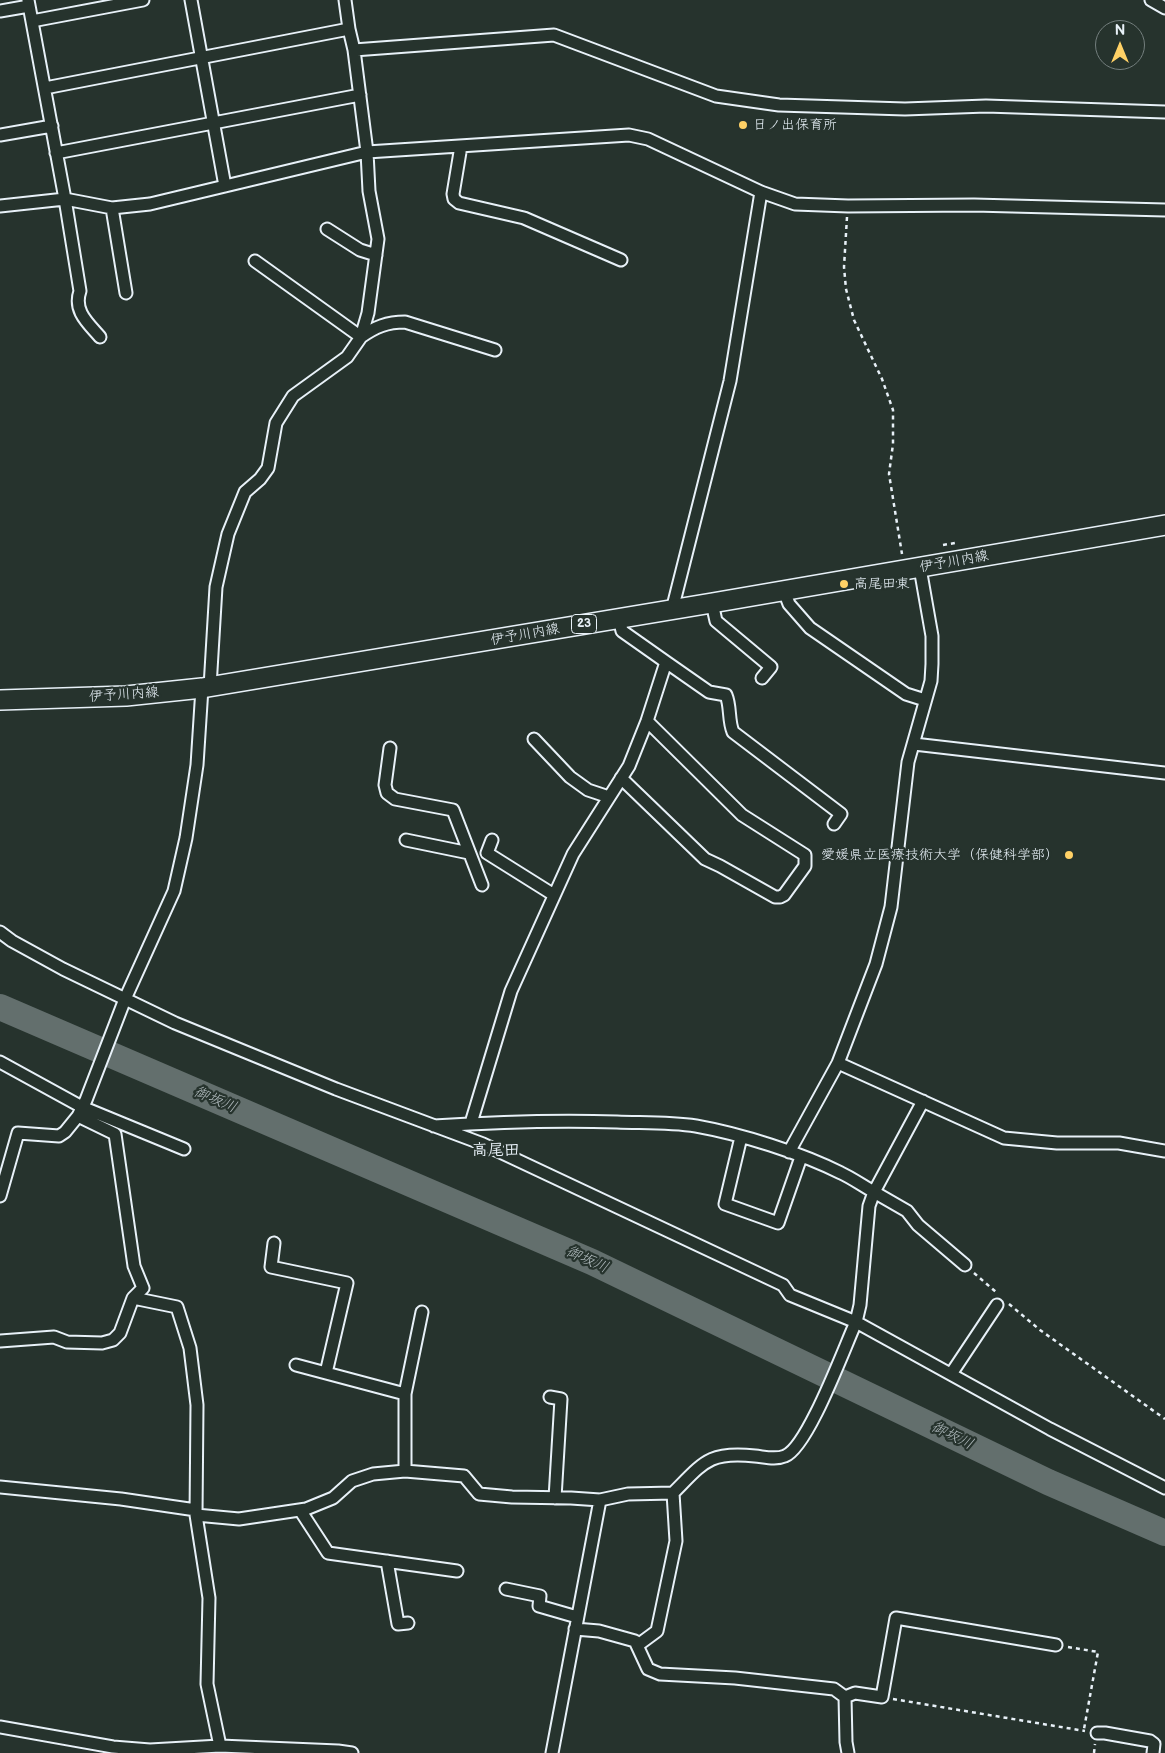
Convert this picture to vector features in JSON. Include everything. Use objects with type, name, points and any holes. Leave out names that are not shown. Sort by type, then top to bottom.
[{"type":"main road","name":"伊予川内線","points":[[0,700],[126,696],[206,688],[784,591],[1165,524]]},
{"type":"street","points":[[32,21],[111,3],[143,0]]},
{"type":"street","points":[[191,0],[225,186]]},
{"type":"street","points":[[0,1196],[18,1133],[60,1136],[82,1108],[123,1004],[174,891],[186,838],[197,764],[216,587],[228,534],[245,492],[260,479],[268,468],[276,423],[293,396],[347,357],[361,337],[368,313],[378,239],[369,191],[367,152],[360,95],[354,50],[348,29],[345,0]]},
{"type":"street","points":[[1151,0],[1165,8]]},
{"type":"street","points":[[0,11],[28,3],[65,199],[80,292],[77,300],[81,314],[100,337]]},
{"type":"street","points":[[45,88],[348,29]]},
{"type":"street","points":[[354,50],[554,35],[716,96],[779,105],[905,109],[986,106],[1165,112]]},
{"type":"street","points":[[56,153],[360,95]]},
{"type":"street","points":[[0,135],[52,126]]},
{"type":"street","points":[[0,206],[65,199],[112,208],[150,204],[367,152],[629,135],[648,139],[761,192],[795,204],[848,206],[974,205],[1165,210]]},
{"type":"street","points":[[461,146],[453,194],[454,199],[459,203],[524,218],[620,260]]},
{"type":"street","points":[[672,610],[730,381],[761,192]]},
{"type":"street","points":[[112,208],[126,293]]},
{"type":"street","points":[[327,229],[360,250],[376,255]]},
{"type":"street","points":[[255,261],[361,337]]},
{"type":"street","points":[[361,337],[376,326],[405,322],[495,350]]},
{"type":"street","points":[[789,1152],[838,1063],[876,964],[891,907],[908,762],[931,681],[932,636],[912,569]]},
{"type":"street","points":[[784,591],[789,604],[810,628],[906,694],[925,700]]},
{"type":"street","points":[[712,603],[716,621],[771,667],[762,678]]},
{"type":"street","points":[[619,618],[622,631],[709,692],[726,695],[733,732],[841,814],[834,824]]},
{"type":"street","points":[[471,1123],[511,991],[573,854],[629,766],[647,721],[666,662]]},
{"type":"street","points":[[621,778],[705,859],[775,896],[780,897],[784,895],[805,866],[805,855],[742,815],[647,721]]},
{"type":"street","points":[[534,739],[570,777],[588,790],[609,797]]},
{"type":"street","points":[[914,744],[1165,773]]},
{"type":"street","points":[[390,748],[385,785],[388,793],[395,799],[453,810],[482,885]]},
{"type":"street","points":[[406,840],[470,857],[487,852],[554,895]]},
{"type":"street","points":[[487,852],[492,840]]},
{"type":"street","points":[[0,932],[123,1004],[175,1023],[336,1089],[492,1148],[783,1286],[790,1295],[951,1374],[1058,1433],[1165,1488]]},
{"type":"street","points":[[0,1062],[82,1108],[184,1149]]},
{"type":"street","points":[[838,1063],[1004,1138],[1057,1142],[1119,1143],[1165,1151]]},
{"type":"street","points":[[0,1487],[121,1499],[239,1519],[300,1510],[333,1498],[352,1481],[373,1474],[405,1471],[464,1476],[479,1494],[600,1500],[628,1494],[673,1493],[700,1465],[718,1456],[740,1455],[774,1458],[786,1456],[795,1450],[811,1424],[854,1326],[860,1305],[869,1206],[874,1192],[923,1101]]},
{"type":"street","points":[[0,1341],[54,1337],[67,1342],[102,1343],[113,1340],[120,1333],[133,1298],[143,1288],[134,1266],[115,1134],[82,1108]]},
{"type":"street","points":[[434,1126],[578,1120],[666,1123],[696,1126],[741,1137],[789,1152],[844,1174],[907,1211],[918,1225],[965,1265]]},
{"type":"street","points":[[741,1137],[725,1204],[778,1223],[801,1157]]},
{"type":"street","points":[[274,1243],[270,1267],[348,1283],[326,1373]]},
{"type":"street","points":[[133,1298],[177,1307],[190,1348],[197,1405],[196,1513],[209,1598],[207,1684],[220,1746]]},
{"type":"street","points":[[951,1374],[997,1305]]},
{"type":"street","points":[[405,1471],[404,1394],[422,1312]]},
{"type":"street","points":[[296,1364],[404,1394]]},
{"type":"street","points":[[550,1397],[561,1398],[554,1498]]},
{"type":"street","points":[[638,1645],[657,1631],[676,1541],[673,1493]]},
{"type":"street","points":[[552,1753],[600,1500]]},
{"type":"street","points":[[300,1510],[328,1553],[457,1571]]},
{"type":"street","points":[[388,1561],[398,1624],[408,1623]]},
{"type":"street","points":[[506,1589],[540,1596],[538,1606],[578,1617]]},
{"type":"street","points":[[845,1697],[855,1693],[882,1697],[896,1618],[1056,1645]]},
{"type":"street","points":[[575,1629],[599,1631],[635,1641],[648,1669],[653,1672],[780,1682],[834,1689],[845,1697]]},
{"type":"street","points":[[845,1697],[848,1753]]},
{"type":"street","points":[[0,1727],[83,1747],[113,1750],[220,1746],[352,1753]]},
{"type":"street","points":[[1097,1733],[1150,1741],[1154,1744],[1153,1753]]},
{"type":"path","points":[[848,206],[844,267],[846,289],[854,320],[882,379],[892,410],[894,426],[890,474],[912,569]]},
{"type":"path","points":[[965,1265],[1040,1330],[1165,1419]]},
{"type":"path","points":[[1056,1645],[1098,1652],[1084,1731]]},
{"type":"path","points":[[882,1697],[1097,1733],[1094,1753]]},
{"type":"waterway","name":"御坂川","points":[[0,1007],[592,1262],[1048,1482],[1165,1533]]},
{"type":"place","name":"日ノ出保育所","points":[[743,125]]},
{"type":"place","name":"高尾田東","points":[[844,584]]},
{"type":"place","name":"愛媛県立医療技術大学（保健科学部）","points":[[1069,855]]},
{"type":"district","name":"高尾田","points":[[496,1151]]}]
